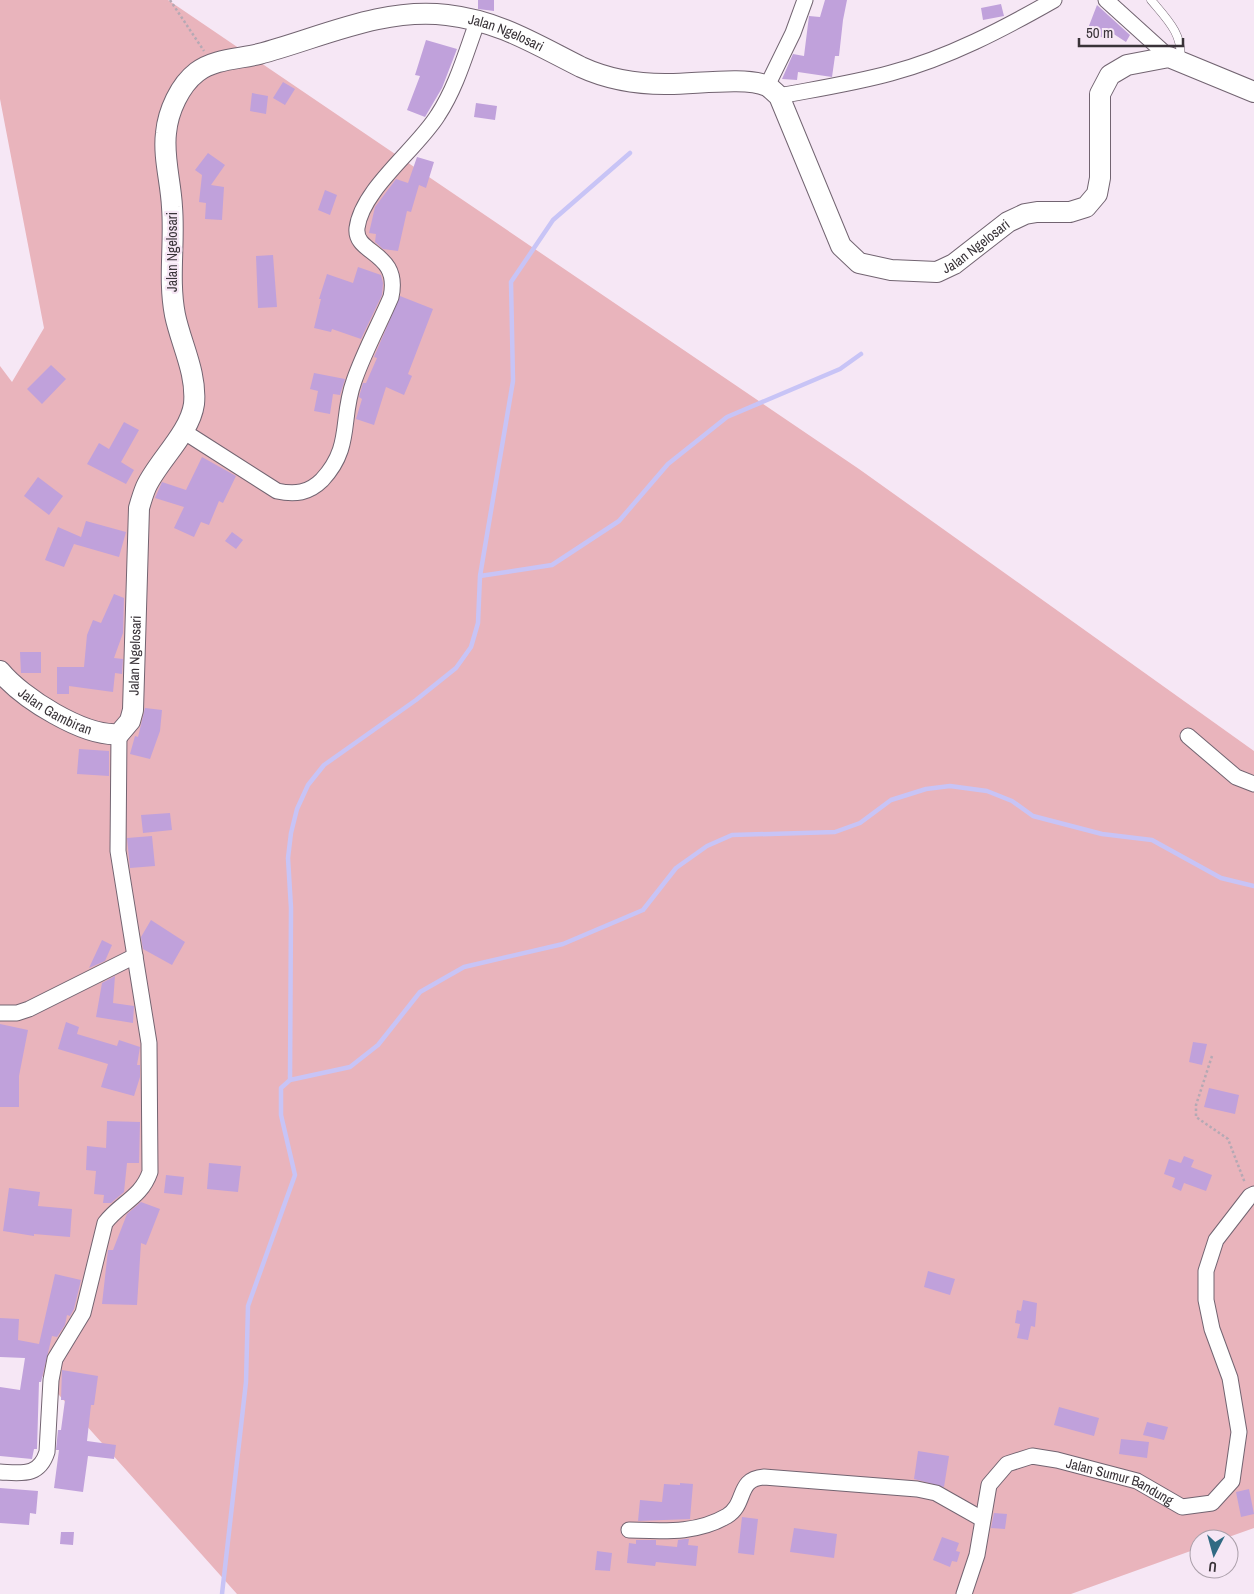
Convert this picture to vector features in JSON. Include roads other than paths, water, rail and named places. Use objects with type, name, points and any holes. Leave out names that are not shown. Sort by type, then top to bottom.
[{"type":"street","points":[[805,0],[773,91],[891,74],[919,64],[1024,17],[1054,0]]},
{"type":"street","points":[[1106,0],[1175,59],[1254,92]]},
{"type":"street","name":"Jalan Ngelosari","points":[[119,734],[130,721],[133,710],[139,508],[146,487],[183,431],[194,406],[193,380],[175,316],[172,296],[172,207],[166,133],[174,104],[182,88],[195,74],[213,64],[260,54],[321,33],[395,16],[444,14],[478,20],[509,30],[584,68],[608,76],[643,83],[751,82],[773,91],[841,246],[859,263],[891,270],[937,272],[954,264],[1008,222],[1025,214],[1070,212],[1086,207],[1097,194],[1100,178],[1100,94],[1110,75],[1126,65],[1175,59]]},
{"type":"street","points":[[183,431],[277,491],[290,494],[303,492],[315,486],[332,469],[340,456],[354,381],[391,297],[394,285],[392,273],[386,264],[359,238],[357,229],[360,218],[371,194],[425,133],[438,115],[458,76],[478,20]]},
{"type":"street","name":"Jalan Gambiran","points":[[0,671],[18,688],[77,725],[93,732],[108,735],[119,734]]},
{"type":"street","points":[[0,1472],[23,1473],[35,1470],[44,1462],[51,1380],[55,1359],[83,1313],[105,1223],[112,1214],[139,1194],[150,1172],[150,1043],[118,851],[119,734]]},
{"type":"street","points":[[1188,736],[1236,777],[1254,784]]},
{"type":"street","points":[[0,1013],[17,1013],[29,1009],[135,956]]},
{"type":"street","name":"Jalan Sumur Bandung","points":[[964,1594],[977,1555],[989,1485],[1008,1464],[1032,1456],[1137,1481],[1182,1507],[1212,1503],[1232,1481],[1239,1432],[1230,1378],[1212,1329],[1206,1300],[1206,1271],[1216,1240],[1252,1195]]},
{"type":"street","points":[[629,1530],[678,1531],[693,1530],[706,1526],[728,1516],[738,1503],[749,1481],[764,1477],[917,1489],[942,1495],[982,1519]]},
{"type":"lane","points":[[1151,0],[1175,28],[1182,50],[1175,59]]},
{"type":"waterway","points":[[290,1080],[291,908],[288,858],[291,833],[297,809],[308,785],[324,765],[416,700],[456,668],[471,647],[478,623],[480,576],[513,381],[511,282],[553,220],[630,153]]},
{"type":"waterway","points":[[480,576],[552,565],[619,521],[668,464],[727,417],[840,369],[861,354]]},
{"type":"waterway","points":[[222,1594],[246,1382],[248,1306],[295,1175],[281,1115],[281,1088],[290,1080],[350,1067],[378,1045],[420,992],[464,967],[563,944],[643,910],[676,868],[707,846],[732,835],[835,832],[860,823],[891,800],[926,789],[950,786],[987,791],[1012,801],[1033,816],[1102,834],[1152,840],[1221,878],[1254,886]]}]
